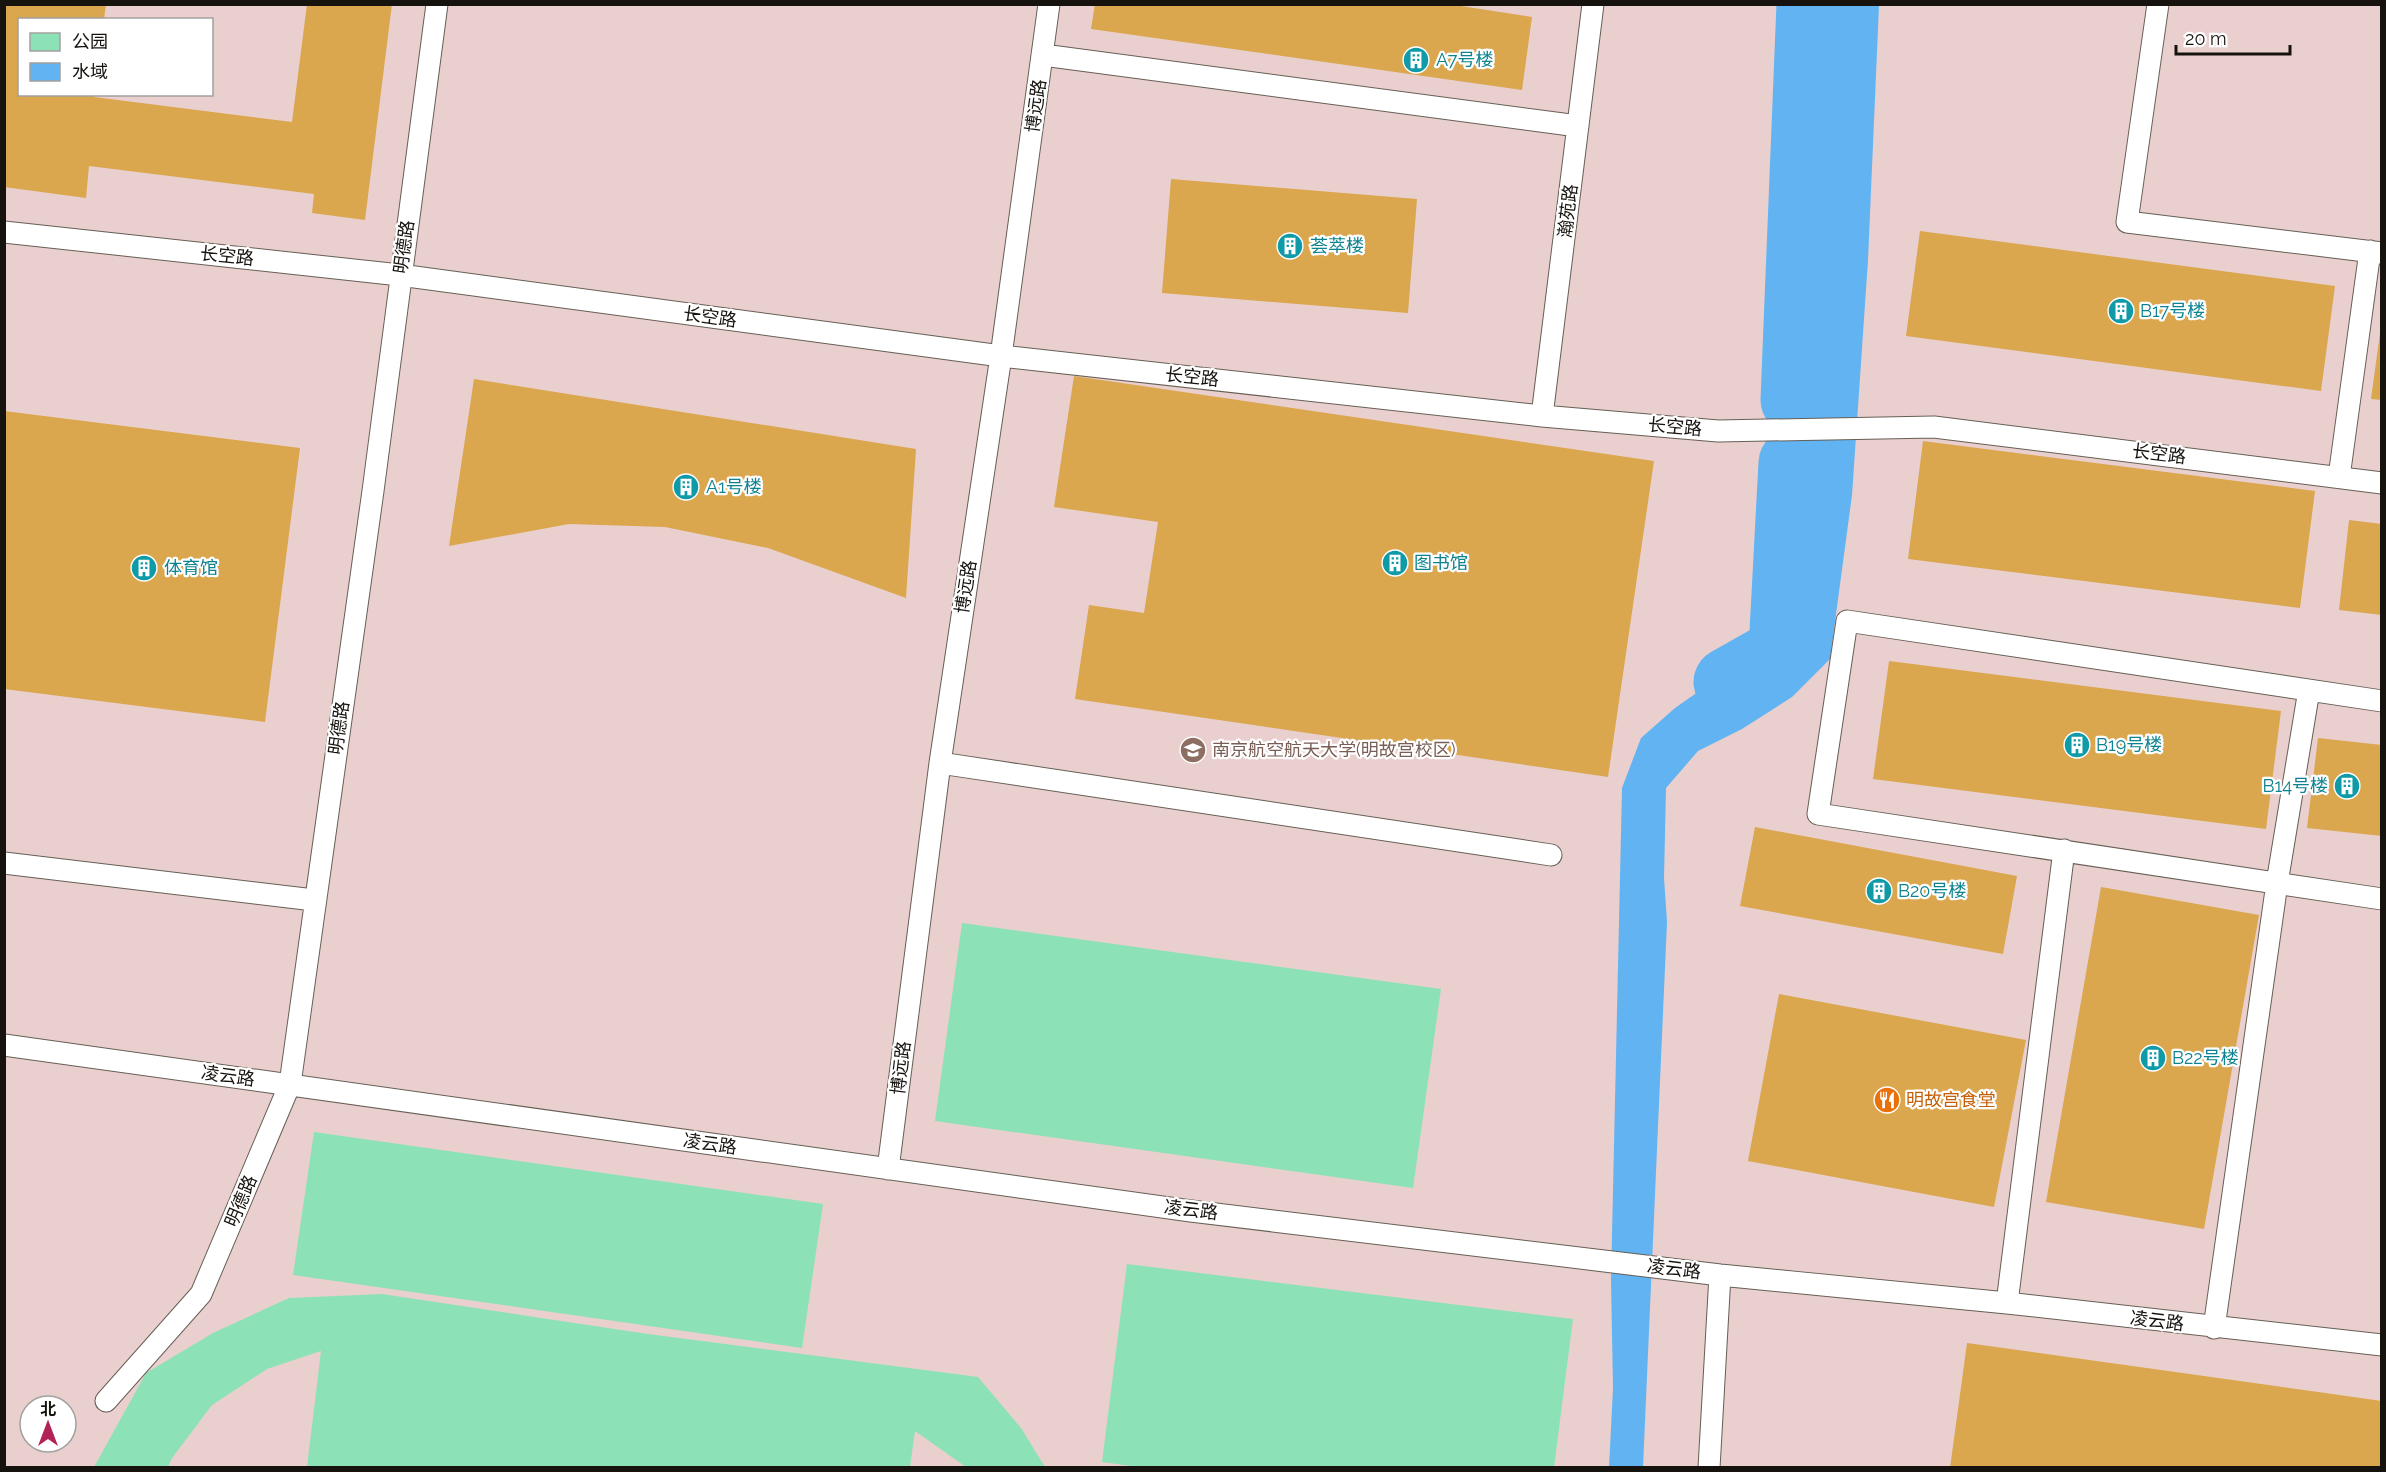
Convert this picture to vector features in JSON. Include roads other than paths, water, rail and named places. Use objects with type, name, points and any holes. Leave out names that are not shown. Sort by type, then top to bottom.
[{"type":"lane","name":"明德路","points":[[106,1401],[201,1294],[290,1084],[373,491],[436,4]]},
{"type":"lane","name":"博远路","points":[[888,1170],[940,764],[1001,356],[1049,4]]},
{"type":"lane","name":"瀚苑路","points":[[1542,416],[1593,4]]},
{"type":"lane","points":[[2158,4],[2127,222],[2376,252],[2339,477]]},
{"type":"lane","points":[[1043,55],[1578,126]]},
{"type":"lane","name":"长空路","points":[[4,232],[400,275],[1001,356],[1542,416],[1718,431],[1934,427],[2382,483]]},
{"type":"lane","points":[[2382,702],[1847,621],[1818,814],[2382,899]]},
{"type":"lane","points":[[2214,1328],[2277,883],[2309,690]]},
{"type":"lane","points":[[940,764],[1551,855]]},
{"type":"lane","points":[[2007,1303],[2064,850]]},
{"type":"lane","points":[[4,863],[314,900]]},
{"type":"lane","name":"凌云路","points":[[4,1045],[1191,1211],[1720,1275],[2007,1303],[2214,1328],[2382,1345]]},
{"type":"lane","points":[[1709,1467],[1720,1275]]},
{"type":"water","points":[[1830,5],[1879,5],[1868,260],[1852,495],[1830,659],[1792,697],[1742,729],[1698,751],[1666,788],[1664,878],[1667,922],[1643,1467],[1609,1468],[1613,1388],[1611,1280],[1622,788],[1641,738],[1675,708],[1715,680],[1763,653],[1791,610]]},
{"type":"waterway","points":[[1795,400],[1811,4]]},
{"type":"waterway","points":[[1728,682],[1783,651],[1793,463]]},
{"type":"place","name":"A7号楼","points":[[1416,60]]},
{"type":"place","name":"荟萃楼","points":[[1290,246]]},
{"type":"place","name":"B17号楼","points":[[2121,311]]},
{"type":"place","name":"A1号楼","points":[[686,487]]},
{"type":"place","name":"图书馆","points":[[1395,563]]},
{"type":"place","name":"体育馆","points":[[144,568]]},
{"type":"place","name":"B19号楼","points":[[2077,745]]},
{"type":"place","name":"南京航空航天大学(明故宫校区)","points":[[1193,750]]},
{"type":"place","name":"B14号楼","points":[[2347,786]]},
{"type":"place","name":"B20号楼","points":[[1879,891]]},
{"type":"place","name":"B22号楼","points":[[2153,1058]]},
{"type":"place","name":"明故宫食堂","points":[[1887,1100]]}]
